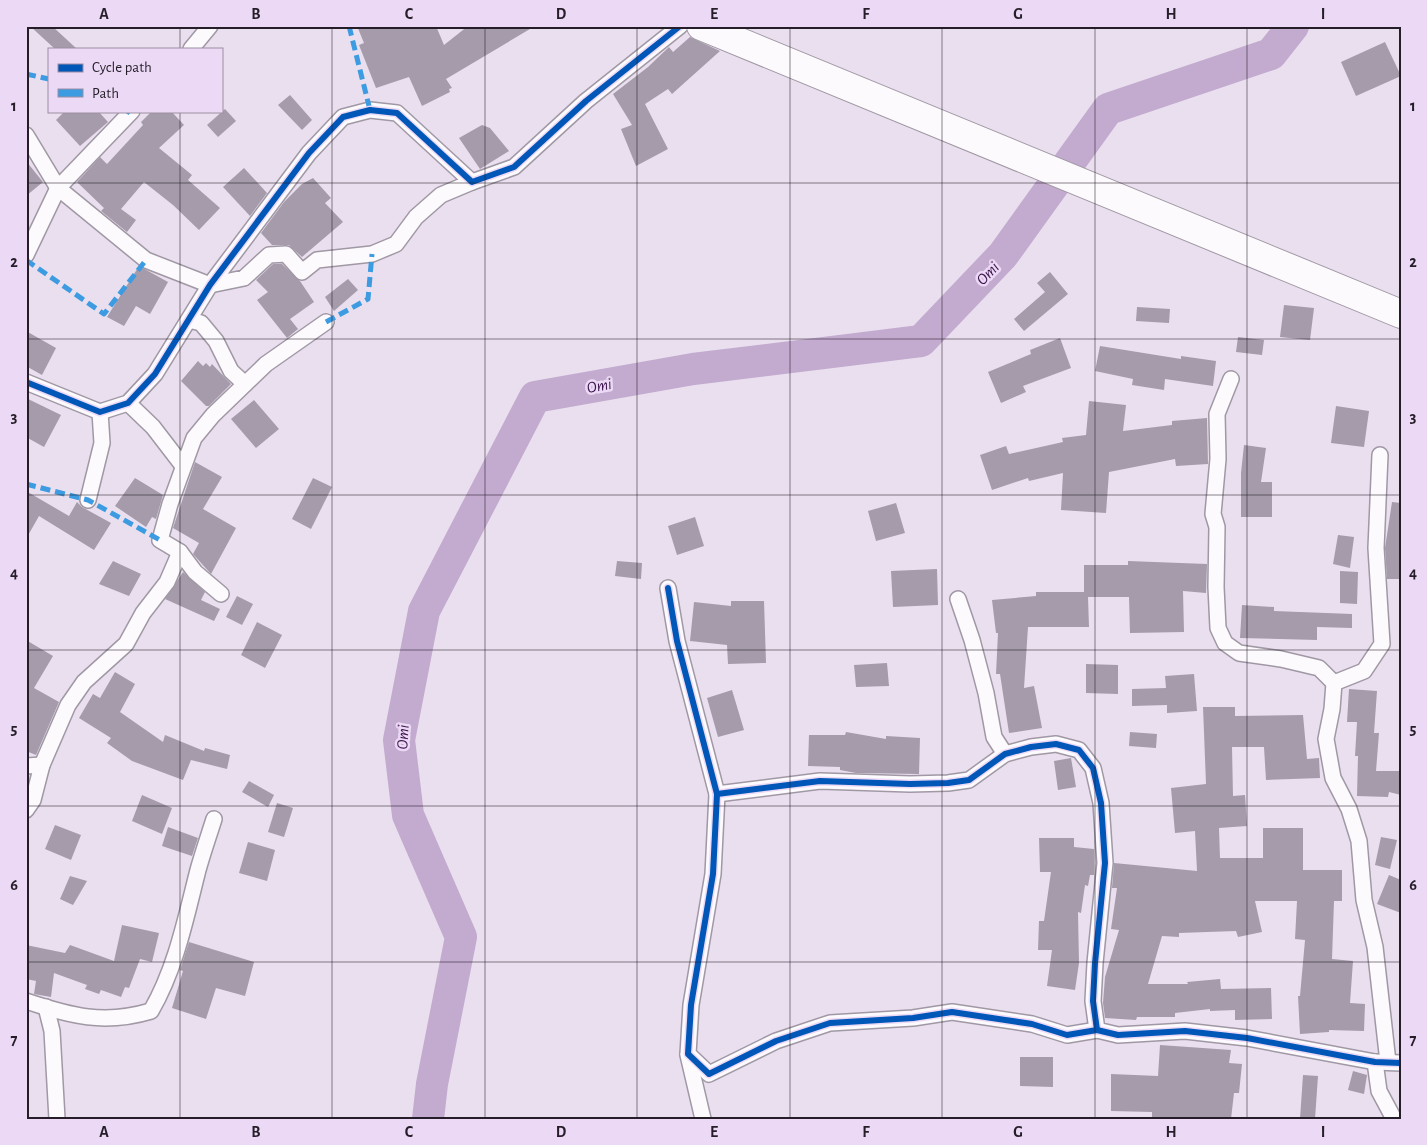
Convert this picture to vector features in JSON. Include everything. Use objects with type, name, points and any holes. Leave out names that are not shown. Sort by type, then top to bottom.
[{"type":"highway","points":[[701,26],[1401,314]]},
{"type":"street","points":[[192,48],[210,26]]},
{"type":"street","points":[[26,135],[58,188],[146,260],[210,285],[244,278],[269,255],[286,254],[302,272],[317,260],[372,254],[396,244],[416,217],[440,195],[514,167],[586,101],[680,26]]},
{"type":"street","points":[[26,382],[100,412],[128,403],[155,374],[210,285],[309,154],[343,117],[370,110],[397,113],[472,182]]},
{"type":"street","points":[[26,255],[58,188],[131,112]]},
{"type":"street","points":[[189,320],[201,323],[216,341],[231,371],[245,384]]},
{"type":"street","points":[[221,594],[194,572],[180,552],[160,540],[183,466],[194,438],[213,415],[273,359],[326,322]]},
{"type":"street","points":[[1231,379],[1217,414],[1218,459],[1213,514],[1217,527],[1216,587],[1218,628],[1225,644],[1239,653],[1281,659],[1319,668],[1334,683],[1332,709],[1326,739],[1333,778],[1349,809],[1359,841],[1364,900],[1375,947],[1388,1062],[1379,1092],[1394,1119]]},
{"type":"street","points":[[128,403],[153,427],[183,466]]},
{"type":"street","points":[[88,500],[102,444],[100,412]]},
{"type":"street","points":[[1334,683],[1364,670],[1382,644],[1376,548],[1380,455]]},
{"type":"street","points":[[26,810],[33,800],[42,764],[68,705],[84,682],[126,644],[143,613],[167,582],[180,552]]},
{"type":"street","points":[[668,588],[677,641],[717,794],[713,874],[691,1005],[688,1054],[703,1119]]},
{"type":"street","points":[[958,599],[972,640],[986,693],[994,737],[1005,754]]},
{"type":"street","points":[[717,794],[820,781],[910,784],[969,780],[1005,754],[1056,744],[1079,750],[1094,768],[1101,803],[1105,863],[1094,972],[1093,1001],[1097,1030]]},
{"type":"street","points":[[26,766],[42,764]]},
{"type":"street","points":[[26,1001],[64,1013],[101,1019],[128,1018],[151,1011],[159,997],[182,935],[199,867],[214,818]]},
{"type":"street","points":[[46,1008],[52,1031],[57,1119]]},
{"type":"street","points":[[688,1054],[708,1074],[776,1041],[830,1023],[913,1018],[952,1012],[1032,1024],[1066,1035],[1097,1030],[1118,1035],[1184,1031],[1248,1038],[1388,1062]]},
{"type":"building","points":[[30,26],[52,26],[76,48],[54,48]]},
{"type":"building","points":[[357,26],[436,26],[444,45],[468,26],[535,26],[446,79],[452,88],[449,89],[450,92],[422,106],[409,77],[376,88],[359,45],[364,43]]},
{"type":"building","points":[[690,37],[720,51],[672,94],[668,89],[645,104],[668,149],[636,166],[621,129],[632,125],[613,94],[648,67],[669,47],[673,52]]},
{"type":"building","points":[[1385,42],[1401,76],[1356,96],[1341,62]]},
{"type":"building","points":[[290,95],[312,120],[302,130],[278,105]]},
{"type":"building","points":[[225,109],[236,121],[218,137],[207,125]]},
{"type":"building","points":[[64,112],[99,112],[108,122],[80,146],[56,120]]},
{"type":"building","points":[[151,112],[172,112],[184,125],[159,148],[192,175],[188,180],[220,208],[199,230],[173,205],[144,182],[121,209],[136,220],[127,232],[101,211],[104,208],[77,182],[100,157],[107,164],[143,125],[141,122]]},
{"type":"building","points":[[482,125],[490,128],[509,151],[480,169],[459,138]]},
{"type":"building","points":[[26,161],[43,182],[26,196]]},
{"type":"building","points":[[244,168],[267,193],[250,216],[223,187]]},
{"type":"building","points":[[313,178],[331,198],[325,203],[343,222],[302,257],[289,245],[272,245],[261,233],[284,202],[302,184]]},
{"type":"building","points":[[273,264],[282,264],[300,281],[314,302],[290,319],[298,329],[287,338],[257,300],[268,292],[256,280]]},
{"type":"building","points":[[139,266],[168,282],[150,314],[136,306],[124,326],[107,317]]},
{"type":"building","points":[[1050,272],[1068,294],[1024,331],[1014,319],[1045,292],[1037,283]]},
{"type":"building","points":[[348,279],[358,290],[334,311],[325,297]]},
{"type":"building","points":[[1284,305],[1314,308],[1310,340],[1280,337]]},
{"type":"building","points":[[1137,307],[1170,309],[1169,323],[1136,321]]},
{"type":"building","points":[[26,331],[56,348],[42,375],[26,366]]},
{"type":"building","points":[[1238,337],[1264,340],[1262,355],[1236,352]]},
{"type":"building","points":[[1060,338],[1071,368],[1023,386],[1026,392],[1001,403],[988,372],[1031,354],[1030,350]]},
{"type":"building","points":[[1100,346],[1181,359],[1181,356],[1216,361],[1213,386],[1165,379],[1164,390],[1132,385],[1133,379],[1095,371]]},
{"type":"building","points":[[198,361],[203,366],[206,363],[210,367],[212,364],[231,384],[209,406],[206,406],[181,381]]},
{"type":"building","points":[[26,398],[61,415],[44,447],[26,437]]},
{"type":"building","points":[[254,400],[279,429],[256,448],[231,419]]},
{"type":"building","points":[[1089,401],[1126,405],[1123,431],[1172,425],[1172,421],[1207,418],[1208,464],[1176,466],[1175,459],[1109,472],[1106,513],[1061,510],[1063,473],[1029,481],[1028,478],[992,490],[980,455],[1006,446],[1009,454],[1063,442],[1062,438],[1086,435]]},
{"type":"building","points":[[1336,406],[1369,411],[1364,447],[1331,443]]},
{"type":"building","points":[[1244,445],[1266,448],[1261,482],[1272,482],[1272,517],[1241,517],[1241,473]]},
{"type":"building","points":[[195,462],[222,477],[203,509],[236,528],[211,574],[193,554],[199,543],[173,528]]},
{"type":"building","points":[[135,478],[163,495],[156,519],[152,517],[146,527],[115,506]]},
{"type":"building","points":[[313,478],[332,487],[311,529],[292,519]]},
{"type":"building","points":[[26,491],[69,516],[77,502],[82,507],[111,523],[94,550],[39,516],[26,539]]},
{"type":"building","points":[[1392,502],[1401,503],[1401,579],[1387,579],[1385,548]]},
{"type":"building","points":[[896,503],[905,533],[876,541],[868,511]]},
{"type":"building","points":[[695,517],[704,546],[677,555],[668,526]]},
{"type":"building","points":[[1338,535],[1354,537],[1350,568],[1333,564]]},
{"type":"building","points":[[113,561],[141,574],[129,596],[99,584]]},
{"type":"building","points":[[617,561],[642,563],[641,579],[615,576]]},
{"type":"building","points":[[1128,561],[1207,564],[1206,593],[1183,591],[1184,632],[1130,633],[1129,597],[1088,597],[1089,627],[1028,627],[1024,688],[1034,686],[1042,728],[1009,733],[1000,674],[996,674],[998,633],[996,633],[992,600],[1036,596],[1036,592],[1084,592],[1084,565],[1128,565]]},
{"type":"building","points":[[937,569],[938,605],[893,607],[891,571]]},
{"type":"building","points":[[1340,571],[1358,572],[1357,604],[1340,603]]},
{"type":"building","points":[[183,572],[205,592],[201,600],[220,609],[214,621],[165,599]]},
{"type":"building","points":[[237,596],[253,604],[242,625],[226,617]]},
{"type":"building","points":[[731,601],[764,601],[766,663],[728,664],[727,645],[690,641],[694,602],[731,606]]},
{"type":"building","points":[[1242,605],[1274,607],[1274,611],[1352,614],[1352,628],[1317,627],[1317,640],[1240,638]]},
{"type":"building","points":[[257,622],[282,635],[265,668],[241,655]]},
{"type":"building","points":[[26,640],[53,656],[34,688],[59,702],[36,755],[26,751]]},
{"type":"building","points":[[887,663],[889,686],[856,687],[854,665]]},
{"type":"building","points":[[1086,664],[1118,665],[1118,694],[1086,693]]},
{"type":"building","points":[[115,672],[135,684],[120,712],[163,742],[165,735],[204,751],[205,748],[230,755],[227,769],[191,760],[183,780],[132,761],[107,743],[111,738],[79,718],[93,694],[100,698]]},
{"type":"building","points":[[1194,674],[1197,711],[1167,713],[1167,705],[1132,706],[1132,689],[1166,688],[1165,676]]},
{"type":"building","points":[[1349,689],[1377,691],[1374,733],[1379,733],[1376,771],[1401,771],[1401,795],[1389,792],[1388,797],[1357,796],[1358,756],[1355,756],[1357,722],[1347,722]]},
{"type":"building","points":[[732,690],[744,730],[718,737],[707,698]]},
{"type":"building","points":[[1203,707],[1235,707],[1235,716],[1303,715],[1307,759],[1319,758],[1320,778],[1266,780],[1264,747],[1232,747],[1233,796],[1245,795],[1247,826],[1219,828],[1220,858],[1263,858],[1263,828],[1303,828],[1303,870],[1342,870],[1342,901],[1334,901],[1332,959],[1353,961],[1350,1003],[1365,1004],[1364,1031],[1329,1030],[1329,1032],[1300,1034],[1298,996],[1300,996],[1305,940],[1295,939],[1297,901],[1255,901],[1262,932],[1238,937],[1236,931],[1179,933],[1179,937],[1162,936],[1148,984],[1188,984],[1187,982],[1220,979],[1221,989],[1271,988],[1272,1019],[1235,1020],[1235,1010],[1210,1011],[1210,1009],[1175,1013],[1175,1017],[1137,1017],[1136,1020],[1105,1018],[1103,1003],[1105,977],[1119,930],[1111,929],[1117,888],[1112,888],[1114,863],[1197,871],[1195,831],[1175,833],[1171,788],[1206,784]]},
{"type":"building","points":[[846,732],[886,739],[886,736],[920,738],[919,774],[856,773],[840,770],[840,767],[808,766],[809,735],[845,735]]},
{"type":"building","points":[[1130,732],[1157,734],[1156,748],[1129,746]]},
{"type":"building","points":[[1071,758],[1076,787],[1058,790],[1054,761]]},
{"type":"building","points":[[249,781],[274,795],[268,807],[242,792]]},
{"type":"building","points":[[142,795],[172,808],[162,834],[132,821]]},
{"type":"building","points":[[277,803],[293,808],[284,837],[268,832]]},
{"type":"building","points":[[55,825],[81,835],[71,860],[45,849]]},
{"type":"building","points":[[168,827],[198,838],[192,856],[162,846]]},
{"type":"building","points":[[1381,837],[1397,840],[1390,869],[1375,865]]},
{"type":"building","points":[[1039,838],[1074,838],[1074,847],[1094,849],[1094,875],[1090,875],[1088,886],[1085,885],[1081,913],[1078,912],[1079,963],[1075,990],[1047,986],[1052,950],[1038,950],[1039,921],[1044,921],[1051,872],[1040,872]]},
{"type":"building","points":[[248,842],[275,850],[267,881],[239,873]]},
{"type":"building","points":[[1389,875],[1401,880],[1401,913],[1377,904]]},
{"type":"building","points":[[70,876],[87,881],[73,905],[60,899]]},
{"type":"building","points":[[122,925],[159,933],[152,962],[140,959],[129,988],[125,987],[121,997],[101,990],[99,994],[85,989],[87,985],[54,973],[51,997],[34,994],[36,981],[26,979],[26,945],[65,953],[70,945],[114,961]]},
{"type":"building","points":[[189,942],[254,962],[245,996],[216,988],[206,1019],[172,1008],[183,971],[180,970]]},
{"type":"building","points":[[1160,1045],[1231,1050],[1229,1063],[1242,1064],[1239,1093],[1234,1093],[1231,1119],[1152,1119],[1152,1112],[1111,1111],[1111,1074],[1158,1076]]},
{"type":"building","points":[[1020,1057],[1053,1057],[1053,1087],[1020,1086]]},
{"type":"building","points":[[1353,1071],[1367,1075],[1364,1094],[1348,1090]]},
{"type":"building","points":[[1303,1075],[1318,1076],[1315,1119],[1300,1119]]},
{"type":"waterway","name":"Omi","points":[[428,1119],[432,1084],[461,937],[408,815],[399,740],[424,611],[535,397],[693,369],[921,341],[1003,255],[1108,109],[1271,54],[1293,26]]},
{"type":"marked path","points":[[349,26],[370,110]]},
{"type":"marked path","points":[[26,74],[48,79]]},
{"type":"marked path","points":[[326,322],[368,299],[372,254]]},
{"type":"marked path","points":[[26,260],[104,314],[146,260]]},
{"type":"marked path","points":[[26,484],[88,500],[160,540]]},
{"type":"cycle path","points":[[26,382],[100,412],[128,403],[155,374],[210,285],[309,153],[343,117],[370,110],[397,113],[472,182],[514,167],[586,101],[680,26]]},
{"type":"cycle path","points":[[668,588],[677,641],[717,794],[713,874],[691,1005],[688,1054],[709,1074],[776,1041],[830,1023],[913,1018],[952,1012],[1032,1024],[1067,1035],[1097,1030]]},
{"type":"cycle path","points":[[717,794],[820,781],[910,784],[948,783],[969,780],[1005,754],[1031,747],[1056,744],[1079,750],[1093,768],[1101,803],[1105,863],[1093,1001],[1097,1030],[1118,1035],[1185,1031],[1247,1038],[1375,1062],[1401,1063]]}]
